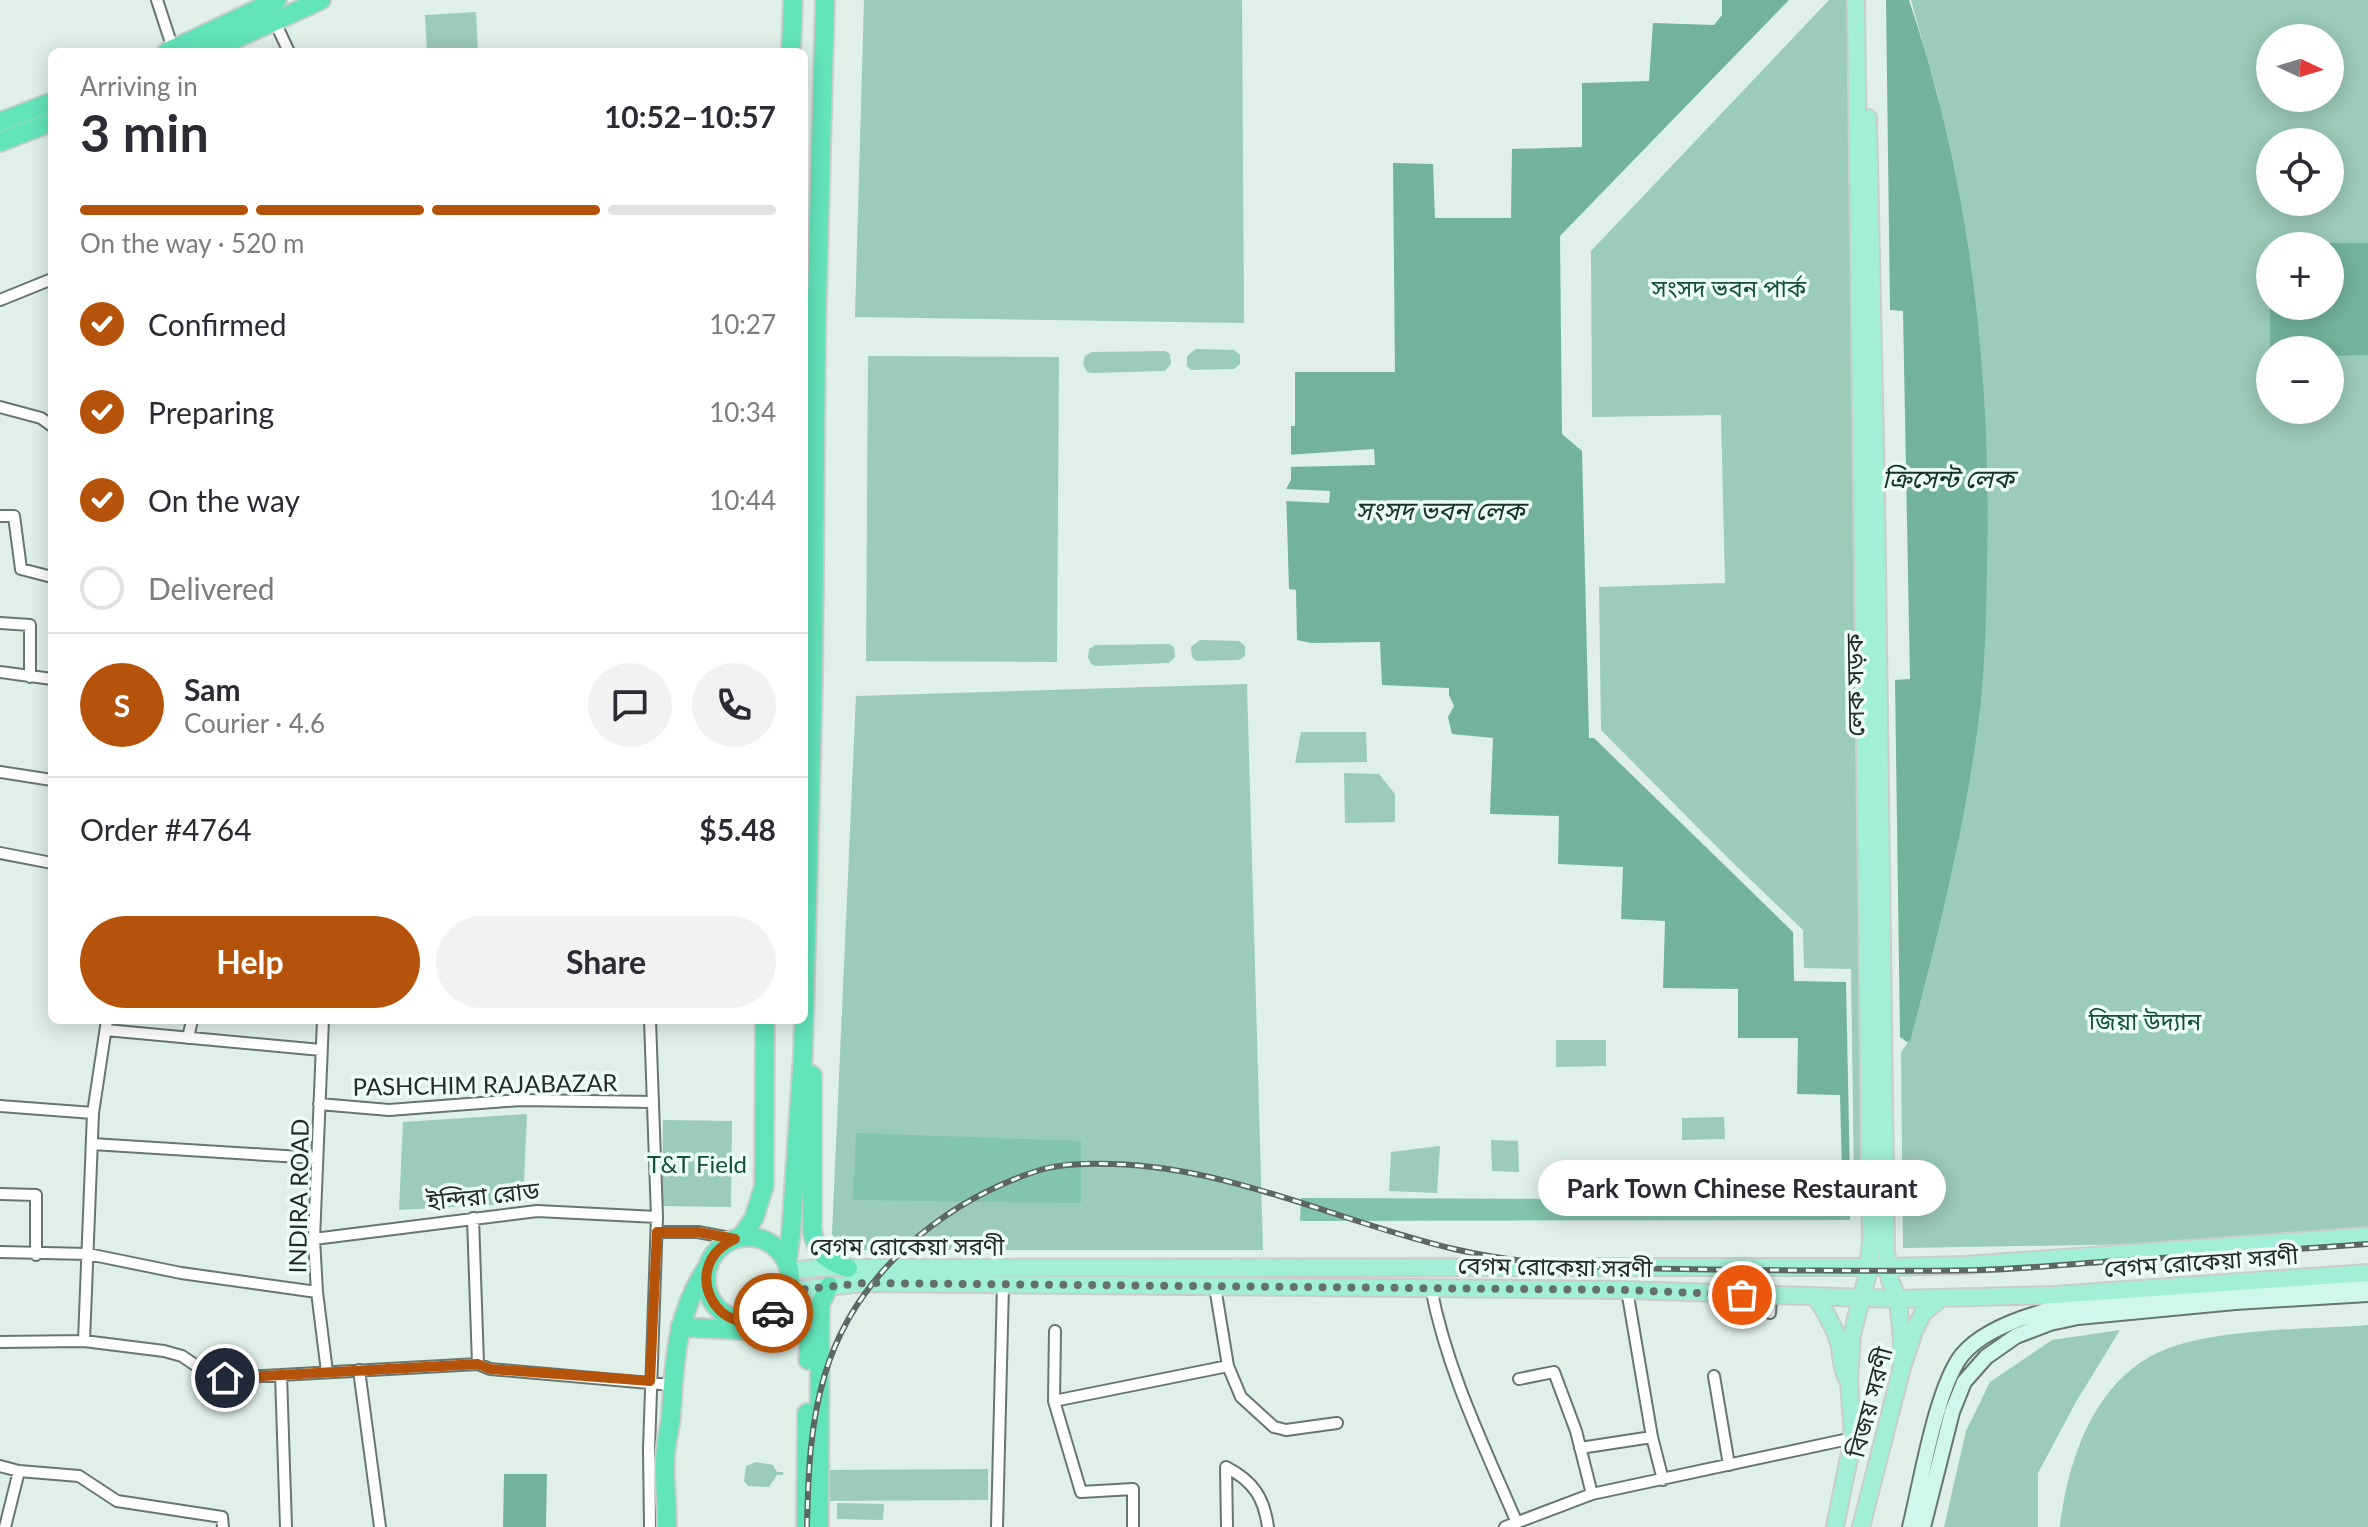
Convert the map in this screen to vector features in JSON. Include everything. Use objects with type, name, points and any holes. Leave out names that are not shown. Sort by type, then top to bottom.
[{"type":"highway","points":[[174,48],[277,0]]},
{"type":"highway","points":[[216,48],[321,0]]},
{"type":"highway","points":[[791,48],[793,0]]},
{"type":"highway","points":[[808,676],[810,335],[825,0]]},
{"type":"highway","points":[[0,122],[48,104]]},
{"type":"highway","points":[[0,142],[48,124]]},
{"type":"highway","points":[[667,1527],[665,1448],[680,1327],[691,1295],[718,1249],[738,1238],[754,1218],[764,1186],[765,1024]]},
{"type":"highway","points":[[803,1024],[786,1297],[801,1333],[809,1339],[806,1527]]},
{"type":"highway","points":[[803,1054],[813,1079],[812,1230],[820,1253],[831,1263],[848,1268]]},
{"type":"highway","points":[[738,1238],[751,1237],[770,1243],[788,1266]]},
{"type":"highway","points":[[709,1265],[706,1280],[710,1297],[728,1316],[754,1321],[770,1316],[786,1297]]},
{"type":"highway","points":[[819,1527],[820,1304],[829,1286]]},
{"type":"highway","points":[[680,1327],[801,1333]]},
{"type":"main road","points":[[1849,1381],[1852,1334],[1869,1267],[1871,1241],[1856,0]]},
{"type":"main road","name":"লেক সড়ক","points":[[1866,0],[1888,1267],[1898,1299],[1902,1367]]},
{"type":"main road","name":"বেগম রোকেয়া সরণী","points":[[788,1266],[1888,1267],[1982,1264],[2368,1236]]},
{"type":"main road","name":"বেগম রোকেয়া সরণী","points":[[786,1297],[829,1286],[863,1283],[1003,1284],[1627,1290],[1770,1305],[1815,1296],[1940,1299],[2209,1286],[2368,1273]]},
{"type":"main road","points":[[1910,1527],[1945,1390],[1962,1356],[1978,1342],[2016,1321],[2062,1306],[2086,1302],[2368,1282]]},
{"type":"main road","points":[[1923,1527],[1964,1382],[1986,1357],[2030,1330],[2078,1317],[2235,1302],[2368,1294]]},
{"type":"main road","name":"বিজয় সরণী","points":[[1815,1296],[1831,1323],[1849,1381],[1853,1438],[1835,1527]]},
{"type":"main road","name":"বিজয় সরণী","points":[[1861,1527],[1914,1331],[1923,1313],[1940,1299]]},
{"type":"main road","points":[[1978,1342],[1986,1357]]},
{"type":"street","points":[[157,0],[169,48]]},
{"type":"street","points":[[275,22],[287,48]]},
{"type":"street","points":[[0,300],[48,281]]},
{"type":"street","points":[[0,407],[41,418],[48,423]]},
{"type":"street","points":[[0,516],[14,516],[21,569],[48,576]]},
{"type":"street","points":[[0,623],[30,625],[30,677]]},
{"type":"street","points":[[0,672],[48,679]]},
{"type":"street","points":[[0,772],[48,779]]},
{"type":"street","points":[[0,853],[48,862]]},
{"type":"street","points":[[188,1038],[191,1024]]},
{"type":"street","name":"INDIRA ROAD","points":[[323,1024],[314,1239],[327,1372]]},
{"type":"street","points":[[650,1024],[657,1232],[650,1381],[650,1527]]},
{"type":"street","points":[[84,1341],[93,1113],[106,1025],[188,1038],[321,1050]]},
{"type":"street","name":"PASHCHIM RAJABAZAR","points":[[319,1104],[389,1110],[521,1100],[653,1102]]},
{"type":"street","points":[[0,1106],[93,1113]]},
{"type":"street","points":[[92,1144],[316,1158]]},
{"type":"street","points":[[0,1194],[36,1195],[36,1255]]},
{"type":"street","name":"ইন্দিরা রোড","points":[[314,1239],[537,1211],[657,1217]]},
{"type":"street","points":[[473,1218],[478,1364]]},
{"type":"street","points":[[657,1232],[698,1232],[738,1238]]},
{"type":"street","points":[[0,1252],[88,1254],[181,1273],[317,1292]]},
{"type":"street","points":[[997,1527],[1003,1284]]},
{"type":"street","points":[[1215,1287],[1228,1366],[1241,1397],[1274,1427],[1286,1430],[1337,1423]]},
{"type":"street","points":[[1431,1288],[1439,1332],[1454,1377],[1517,1523]]},
{"type":"street","points":[[1627,1290],[1652,1437],[1663,1480]]},
{"type":"street","points":[[1055,1331],[1054,1401],[1081,1492],[1133,1489],[1133,1527]]},
{"type":"street","points":[[0,1342],[84,1341],[164,1351],[182,1356],[201,1369],[225,1378],[478,1364],[490,1369],[672,1385]]},
{"type":"street","points":[[1054,1401],[1228,1366]]},
{"type":"street","points":[[359,1370],[380,1527]]},
{"type":"street","points":[[1519,1379],[1554,1372],[1592,1494]]},
{"type":"street","points":[[281,1375],[286,1527]]},
{"type":"street","points":[[1714,1376],[1729,1465]]},
{"type":"street","points":[[1580,1448],[1652,1437]]},
{"type":"street","points":[[1505,1527],[1592,1494],[1853,1438]]},
{"type":"street","points":[[0,1466],[19,1471],[79,1476],[117,1501],[222,1517],[223,1527]]},
{"type":"street","points":[[1227,1527],[1226,1467],[1250,1481],[1263,1499],[1268,1527]]},
{"type":"street","points":[[5,1527],[16,1493],[19,1471]]},
{"type":"green space","points":[[864,0],[1242,0],[1244,323],[855,317]]},
{"type":"green space","name":"সংসদ ভবন পার্ক","points":[[1829,0],[1851,0],[1863,1177],[1854,1177],[1851,969],[1804,968],[1803,930],[1601,730],[1599,587],[1725,583],[1721,415],[1592,417],[1591,251]]},
{"type":"green space","name":"জিয়া উদ্যান","points":[[1911,0],[2368,0],[2368,1234],[2147,1244],[1903,1248],[1901,1053],[1911,1037],[1939,100]]},
{"type":"green space","points":[[476,12],[478,48],[427,48],[425,15]]},
{"type":"green space","points":[[1196,349],[1234,350],[1240,355],[1240,364],[1234,369],[1191,370],[1187,366],[1187,356]]},
{"type":"green space","points":[[1165,351],[1170,354],[1171,364],[1165,371],[1092,373],[1087,372],[1083,364],[1085,356],[1092,352]]},
{"type":"green space","points":[[868,356],[1059,357],[1057,662],[866,661]]},
{"type":"green space","points":[[1200,640],[1239,641],[1245,646],[1245,656],[1239,660],[1196,661],[1192,657],[1191,647]]},
{"type":"green space","points":[[1169,644],[1174,647],[1175,657],[1169,663],[1096,666],[1091,664],[1088,657],[1089,649],[1096,645]]},
{"type":"green space","points":[[1247,684],[1263,1250],[844,1250],[832,1234],[856,696]]},
{"type":"green space","points":[[1301,732],[1366,732],[1367,762],[1295,763]]},
{"type":"green space","points":[[1344,773],[1379,774],[1395,794],[1395,822],[1345,823]]},
{"type":"green space","points":[[1556,1040],[1606,1040],[1606,1066],[1556,1067]]},
{"type":"green space","points":[[527,1114],[523,1203],[399,1210],[403,1122]]},
{"type":"green space","points":[[1724,1117],[1725,1139],[1682,1140],[1682,1118]]},
{"type":"green space","name":"T&T Field","points":[[663,1120],[732,1121],[731,1207],[662,1206]]},
{"type":"green space","points":[[1491,1140],[1518,1141],[1519,1172],[1492,1171]]},
{"type":"green space","points":[[1440,1146],[1437,1193],[1389,1191],[1391,1152]]},
{"type":"green space","points":[[2368,1325],[2368,1527],[2060,1527],[2076,1456],[2096,1411],[2127,1373],[2146,1359],[2168,1349],[2223,1335]]},
{"type":"green space","points":[[2120,1330],[2038,1473],[2038,1527],[1944,1527],[1966,1431],[1990,1382],[2052,1340]]},
{"type":"green space","points":[[756,1462],[773,1465],[783,1475],[777,1475],[769,1487],[748,1486],[744,1481],[746,1466]]},
{"type":"green space","points":[[988,1469],[988,1500],[826,1501],[825,1470]]},
{"type":"green space","points":[[837,1503],[884,1504],[883,1520],[837,1519]]},
{"type":"shaded area","points":[[856,1133],[1081,1141],[1081,1203],[853,1200]]},
{"type":"shaded area","points":[[1301,1198],[1850,1200],[1850,1220],[1300,1221]]},
{"type":"water","name":"সংসদ ভবন লেক","points":[[1722,0],[1789,0],[1560,236],[1562,434],[1582,451],[1589,738],[1594,738],[1793,932],[1794,981],[1846,982],[1850,1179],[1842,1173],[1840,1095],[1797,1094],[1798,1038],[1738,1038],[1738,989],[1663,988],[1665,921],[1621,919],[1623,867],[1558,864],[1559,816],[1490,814],[1493,738],[1452,734],[1448,717],[1454,706],[1449,688],[1382,685],[1380,642],[1311,643],[1297,640],[1296,590],[1289,589],[1286,489],[1291,480],[1295,372],[1395,372],[1393,163],[1433,164],[1435,218],[1511,218],[1512,149],[1582,147],[1582,83],[1649,81],[1653,23],[1714,25],[1722,15]]},
{"type":"water","name":"ক্রিসেন্ট লেক","points":[[1886,0],[1909,0],[1948,139],[1973,282],[1981,354],[1988,500],[1984,659],[1974,752],[1941,918],[1910,1041],[1907,1042],[1900,1037],[1895,680],[1910,679],[1903,311],[1890,310]]},
{"type":"water","points":[[2344,243],[2368,243],[2368,355],[2344,356],[2344,336],[2270,336],[2270,320],[2344,320]]},
{"type":"water","points":[[504,1474],[547,1474],[546,1527],[503,1527]]},
{"type":"pier","points":[[1374,449],[1375,465],[1288,467],[1287,455]]},
{"type":"pier","points":[[1286,489],[1330,491],[1329,503],[1285,501]]},
{"type":"railway","points":[[807,1527],[811,1450],[820,1393],[839,1338],[858,1304],[907,1246],[937,1222],[1004,1184],[1058,1166],[1112,1164],[1156,1167],[1199,1175],[1454,1249],[1561,1265],[1743,1270],[1979,1270],[2368,1244]]},
{"type":"way so far","points":[[773,1313],[789,1291],[863,1283],[1627,1290],[1742,1295]]},
{"type":"place","name":"Park Town Chinese Restaurant","points":[[1742,1295]]},
{"type":"route","points":[[225,1378],[478,1364],[490,1369],[535,1374],[650,1381],[657,1232],[698,1232],[735,1239],[718,1249],[710,1263],[706,1280],[710,1297],[721,1311],[736,1320],[754,1321],[773,1313]]}]
